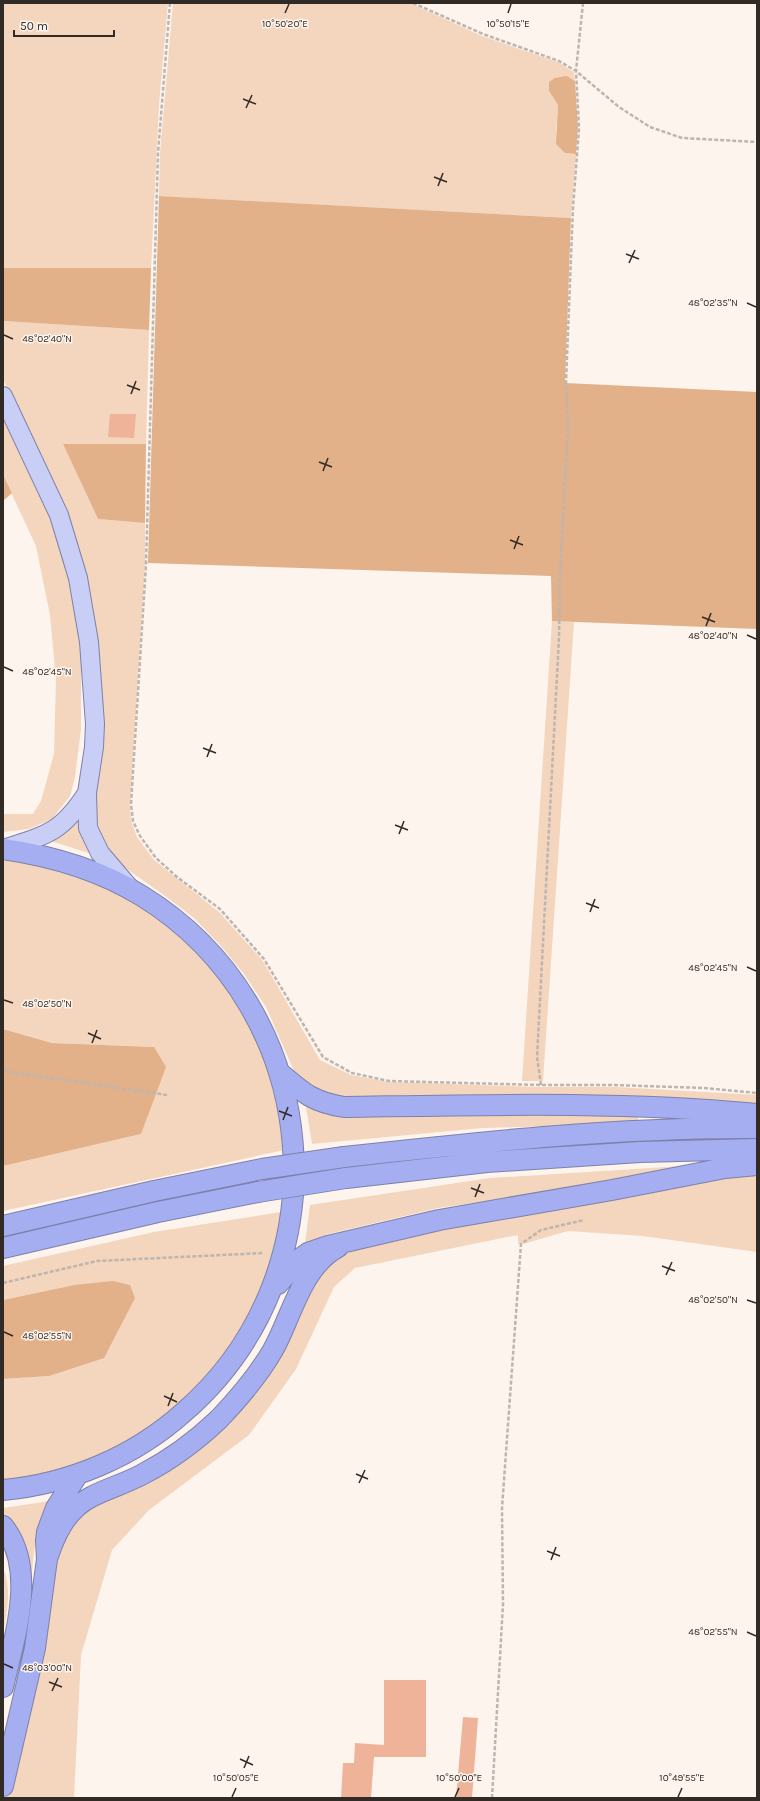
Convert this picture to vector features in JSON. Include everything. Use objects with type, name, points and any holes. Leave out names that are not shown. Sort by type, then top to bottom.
[{"type":"highway","points":[[3,849],[44,856],[69,863],[92,871],[132,890],[179,923],[216,960],[233,980],[271,1048],[280,1073],[291,1124],[295,1162],[293,1201],[284,1252],[271,1291],[251,1332],[239,1352],[211,1387],[195,1404],[159,1432],[140,1445],[107,1463],[48,1483],[3,1490]]},
{"type":"highway","points":[[280,1073],[310,1098],[344,1107],[635,1106],[757,1114]]},
{"type":"highway","points":[[3,1226],[154,1191],[262,1169],[344,1158],[484,1142],[624,1131],[757,1128]]},
{"type":"highway","points":[[3,1248],[158,1212],[258,1192],[346,1178],[487,1162],[640,1152],[757,1149]]},
{"type":"highway","points":[[271,1291],[301,1258],[308,1253],[348,1241],[439,1220],[612,1190],[725,1168],[757,1165]]},
{"type":"highway","points":[[47,1559],[61,1525],[78,1505],[91,1497],[142,1475],[158,1466],[204,1432],[232,1405],[246,1389],[273,1349],[309,1274],[319,1261],[330,1251],[348,1241]]},
{"type":"highway","points":[[3,1786],[35,1648],[47,1559],[46,1541],[50,1522],[56,1508],[78,1474]]},
{"type":"highway","points":[[3,1526],[12,1539],[17,1551],[20,1574],[19,1614],[3,1687]]},
{"type":"highway","points":[[3,1546],[20,1574]]},
{"type":"main road","points":[[3,396],[59,515],[78,578],[89,642],[95,724],[94,747],[88,793],[88,828],[100,854],[132,890]]},
{"type":"main road","points":[[3,849],[52,832],[70,818],[88,793]]},
{"type":"path","points":[[170,3],[158,153],[146,564],[132,804],[133,821],[140,836],[156,858],[177,877],[220,909],[264,959],[323,1058],[352,1073],[389,1081],[541,1085],[614,1085],[704,1088],[757,1093]]},
{"type":"path","points":[[413,3],[483,34],[559,61],[576,71],[619,107],[650,127],[682,138],[757,142]]},
{"type":"path","points":[[541,1085],[537,1058],[559,638],[560,577],[568,427],[566,382],[573,208],[580,128],[576,71],[583,3]]},
{"type":"path","points":[[3,1071],[167,1095]]},
{"type":"path","points":[[492,1798],[503,1604],[502,1508],[520,1244],[541,1230],[584,1220]]},
{"type":"path","points":[[3,1283],[97,1261],[284,1252]]},
{"type":"shaded area","points":[[3,3],[168,3],[159,105],[151,268],[3,268]]},
{"type":"shaded area","points":[[173,3],[410,3],[482,36],[558,62],[574,72],[575,81],[567,76],[549,91],[558,105],[556,133],[565,153],[576,154],[571,218],[159,196],[160,153]]},
{"type":"shaded area","points":[[567,76],[575,81],[578,127],[576,154],[565,153],[556,144],[558,105],[549,91],[549,82],[555,78]]},
{"type":"shaded area","points":[[159,196],[571,218],[565,383],[757,392],[757,629],[552,621],[551,576],[148,563]]},
{"type":"shaded area","points":[[3,268],[151,268],[149,330],[3,321]]},
{"type":"shaded area","points":[[3,321],[149,330],[146,444],[63,444],[98,519],[145,523],[145,563],[130,805],[131,821],[137,837],[154,860],[219,912],[263,961],[320,1060],[351,1075],[389,1082],[540,1087],[616,1087],[757,1095],[757,1104],[710,1100],[346,1097],[322,1094],[305,1086],[294,1071],[266,1007],[244,974],[221,946],[194,918],[107,855],[91,819],[96,641],[26,429],[3,379]]},
{"type":"shaded area","points":[[3,412],[51,515],[71,580],[81,643],[81,729],[75,777],[70,796],[52,819],[29,829],[3,832],[3,814],[33,814],[41,801],[54,754],[56,680],[50,615],[36,546],[3,475]]},
{"type":"shaded area","points":[[63,444],[146,444],[145,523],[98,519]]},
{"type":"shaded area","points":[[3,475],[12,493],[3,501]]},
{"type":"shaded area","points":[[552,621],[574,622],[543,1081],[522,1081]]},
{"type":"shaded area","points":[[80,819],[92,854],[51,841]]},
{"type":"shaded area","points":[[3,857],[85,877],[122,894],[154,913],[207,958],[228,987],[263,1049],[289,1149],[3,1211],[3,1166],[141,1134],[154,1047],[52,1043],[3,1029]]},
{"type":"shaded area","points":[[3,1029],[52,1043],[154,1047],[166,1067],[141,1134],[3,1166]]},
{"type":"shaded area","points":[[305,1101],[638,1113],[638,1124],[482,1128],[312,1144]]},
{"type":"shaded area","points":[[698,1165],[612,1183],[438,1208],[328,1234],[305,1243],[310,1205],[490,1178]]},
{"type":"shaded area","points":[[757,1174],[757,1252],[643,1236],[568,1231],[523,1244],[518,1244],[518,1235],[355,1268],[334,1287],[296,1369],[249,1435],[149,1510],[112,1550],[81,1655],[74,1798],[5,1798],[51,1584],[61,1543],[73,1517],[195,1446],[310,1284],[334,1260],[372,1241],[722,1177]]},
{"type":"shaded area","points":[[287,1211],[276,1250],[251,1317],[210,1377],[150,1432],[76,1468],[3,1484],[3,1379],[49,1376],[74,1285],[3,1300],[3,1266],[154,1232]]},
{"type":"shaded area","points":[[113,1281],[130,1285],[135,1298],[104,1358],[49,1376],[3,1379],[3,1300],[74,1285]]},
{"type":"shaded area","points":[[50,1501],[37,1534],[31,1590],[26,1566],[3,1517],[3,1508]]},
{"type":"shaded area","points":[[3,1569],[6,1576],[8,1600],[3,1632]]},
{"type":"building","points":[[110,414],[136,414],[134,438],[108,437]]},
{"type":"building","points":[[384,1680],[426,1680],[426,1757],[374,1757],[371,1798],[341,1798],[343,1763],[354,1763],[355,1743],[384,1745]]},
{"type":"building","points":[[463,1717],[478,1718],[472,1798],[456,1798]]}]
